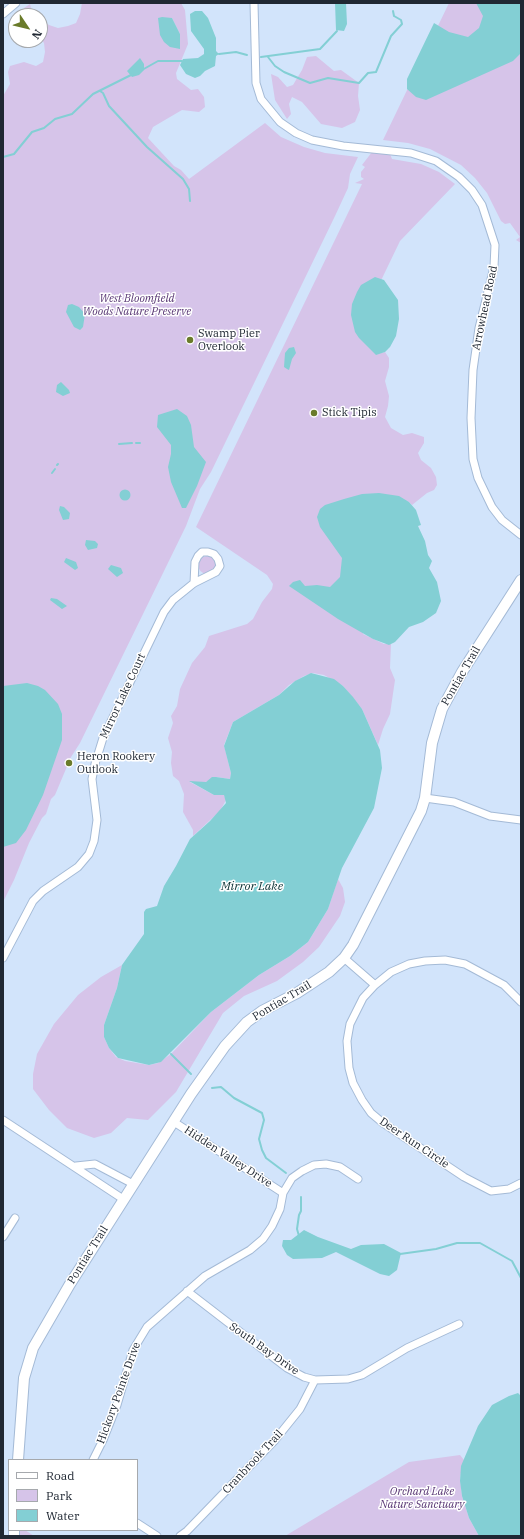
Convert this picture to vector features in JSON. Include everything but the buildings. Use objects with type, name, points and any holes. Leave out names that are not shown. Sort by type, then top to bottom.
[{"type":"main road","name":"Pontiac Trail","points":[[18,1459],[24,1378],[33,1348],[70,1284],[123,1199],[213,1062],[237,1032],[262,1011],[329,972],[344,958],[353,945],[416,823],[425,798],[432,743],[442,709],[462,672],[521,580]]},
{"type":"street","points":[[3,14],[16,3]]},
{"type":"street","name":"Arrowhead Road","points":[[254,3],[256,82],[261,99],[280,122],[296,133],[312,140],[343,146],[411,153],[436,161],[459,177],[472,190],[482,205],[495,245],[494,267],[479,328],[472,370],[470,418],[473,459],[484,494],[492,507],[502,520],[521,535]]},
{"type":"street","name":"Mirror Lake Court","points":[[3,958],[33,901],[43,891],[78,867],[89,854],[94,840],[97,820],[92,779],[103,738],[164,612],[173,600],[194,583],[216,572],[220,566],[218,559],[214,554],[202,552],[198,556],[195,562],[194,583]]},
{"type":"street","points":[[425,798],[454,802],[490,816],[521,820]]},
{"type":"street","points":[[344,958],[375,984]]},
{"type":"street","name":"Deer Run Circle","points":[[521,1002],[504,985],[465,964],[445,960],[425,961],[409,964],[391,972],[375,984],[357,1009],[350,1024],[347,1042],[349,1068],[353,1083],[368,1109],[383,1123],[464,1177],[491,1191],[509,1189],[521,1183]]},
{"type":"street","points":[[3,1120],[76,1166],[123,1199]]},
{"type":"street","name":"Hidden Valley Drive","points":[[174,1122],[283,1193]]},
{"type":"street","points":[[76,1166],[95,1164],[133,1184]]},
{"type":"street","name":"Hickory Pointe Drive","points":[[93,1459],[103,1440],[117,1405],[127,1366],[139,1339],[147,1327],[187,1291],[216,1269],[250,1250],[263,1239],[272,1226],[280,1209],[283,1193],[292,1178],[314,1165],[326,1164],[340,1167],[358,1179]]},
{"type":"street","points":[[3,1237],[15,1218]]},
{"type":"street","name":"South Bay Drive","points":[[187,1291],[287,1368],[304,1377],[315,1380],[348,1379],[362,1375],[407,1348],[459,1324]]},
{"type":"street","name":"Cranbrook Trail","points":[[180,1536],[187,1531],[275,1440],[300,1409],[315,1380]]},
{"type":"street","points":[[138,1524],[157,1536]]},
{"type":"green space","name":"West Bloomfield Woods Nature Preserve","points":[[82,3],[181,3],[185,10],[188,44],[176,73],[177,79],[191,90],[198,89],[204,97],[205,107],[199,112],[182,110],[153,127],[148,138],[174,166],[181,170],[189,179],[265,123],[281,137],[304,147],[325,153],[358,157],[350,174],[348,188],[335,216],[211,472],[200,489],[186,526],[80,743],[71,757],[55,795],[51,799],[46,814],[42,818],[29,843],[3,902],[3,96],[10,84],[8,72],[10,66],[24,62],[36,66],[43,62],[45,48],[48,48],[48,24],[58,28],[76,23],[80,14]],"holes":[[[172,18],[180,34],[175,49]]]},
{"type":"green space","points":[[449,3],[521,3],[521,243],[516,240],[520,237],[510,223],[505,224],[501,221],[487,193],[475,178],[461,165],[430,149],[408,143],[383,140]]},
{"type":"green space","points":[[30,4],[31,8],[24,8]]},
{"type":"green space","points":[[316,56],[334,71],[341,70],[359,83],[358,96],[360,110],[355,122],[342,128],[321,124],[302,102],[292,97],[289,104],[291,114],[287,119],[275,100],[271,74],[278,77],[287,87],[293,85],[302,70],[307,57]]},
{"type":"green space","points":[[372,152],[390,154],[392,159],[421,164],[439,172],[455,184],[400,241],[375,293],[382,353],[385,352],[389,358],[389,367],[385,381],[389,396],[385,417],[391,428],[403,435],[412,433],[424,437],[424,443],[418,453],[421,460],[431,468],[436,477],[437,485],[434,490],[427,493],[412,505],[409,502],[388,495],[363,634],[384,644],[391,644],[390,668],[395,680],[390,714],[378,745],[362,709],[343,686],[324,675],[313,673],[304,676],[289,685],[279,695],[233,722],[224,745],[231,773],[230,779],[216,777],[206,782],[190,782],[214,795],[224,795],[226,800],[220,811],[193,836],[193,830],[183,812],[184,794],[179,781],[173,776],[171,763],[172,752],[168,738],[173,723],[171,716],[177,706],[180,689],[192,663],[205,647],[209,636],[247,624],[253,619],[262,602],[272,589],[273,584],[267,575],[196,527],[362,184],[355,183],[364,179],[361,177],[361,172],[365,167],[362,165]]},
{"type":"green space","points":[[207,556],[213,559],[216,565],[213,571],[207,574],[201,571],[198,565],[201,559]]},
{"type":"green space","points":[[338,879],[343,888],[345,902],[340,916],[319,947],[303,962],[277,981],[244,996],[223,1013],[176,1092],[148,1120],[127,1118],[111,1133],[94,1138],[67,1128],[49,1110],[33,1089],[33,1074],[37,1054],[54,1024],[78,995],[101,977],[122,965],[117,988],[104,1025],[104,1037],[109,1048],[116,1057],[125,1061],[149,1065],[158,1063],[171,1054],[211,1012],[259,975],[290,956],[308,942],[328,909]]},
{"type":"green space","name":"Orchard Lake Nature Sanctuary","points":[[460,1455],[464,1460],[460,1477],[462,1496],[469,1518],[479,1536],[285,1536],[409,1462]]},
{"type":"green space","points":[[17,1531],[26,1531],[34,1536],[17,1536]]},
{"type":"water","points":[[335,3],[346,3],[347,24],[344,31],[336,30]]},
{"type":"water","points":[[476,3],[521,3],[521,53],[513,61],[426,100],[416,97],[407,89],[407,79],[434,23],[449,32],[468,37],[479,28],[483,16]]},
{"type":"water","points":[[195,11],[202,11],[208,18],[216,38],[216,51],[219,54],[216,56],[215,66],[195,78],[186,74],[180,65],[183,59],[198,58],[204,54],[204,49],[191,31],[190,14]]},
{"type":"water","points":[[158,18],[172,18],[180,34],[180,49],[170,47],[164,42],[160,35]]},
{"type":"water","points":[[140,58],[144,64],[144,70],[139,75],[132,77],[127,71]]},
{"type":"water","points":[[375,277],[384,280],[398,300],[399,319],[396,336],[390,347],[385,352],[376,355],[355,332],[351,315],[352,304],[361,285]]},
{"type":"water","points":[[72,304],[79,307],[85,314],[83,327],[80,330],[74,327],[66,312],[68,305]]},
{"type":"water","points":[[294,347],[296,353],[292,359],[289,370],[284,367],[285,353],[289,348]]},
{"type":"water","points":[[61,382],[70,393],[63,396],[56,392],[57,385]]},
{"type":"water","points":[[177,409],[187,416],[191,425],[194,447],[206,462],[197,486],[186,508],[182,508],[171,482],[168,467],[171,454],[171,445],[157,427],[158,415]]},
{"type":"water","points":[[123,490],[127,490],[129,491],[129,499],[123,500],[120,497],[120,493]]},
{"type":"water","points":[[379,493],[399,496],[409,502],[416,510],[421,525],[418,526],[425,541],[428,555],[432,561],[429,568],[437,582],[441,601],[436,613],[423,622],[409,627],[395,642],[389,645],[373,639],[338,619],[289,586],[293,582],[300,580],[305,586],[317,585],[330,587],[340,577],[342,558],[320,527],[317,517],[320,509],[325,505],[362,494]]},
{"type":"water","points":[[60,506],[64,507],[70,513],[69,519],[63,520],[59,510]]},
{"type":"water","points":[[86,540],[95,541],[98,544],[97,548],[88,550],[85,545]]},
{"type":"water","points":[[66,558],[76,562],[78,568],[75,570],[64,562]]},
{"type":"water","points":[[111,565],[121,568],[123,573],[117,577],[108,569]]},
{"type":"water","points":[[51,598],[57,599],[67,606],[62,609],[50,600]]},
{"type":"water","name":"Mirror Lake","points":[[311,673],[334,679],[343,686],[362,709],[380,750],[382,768],[374,808],[342,868],[328,909],[308,942],[290,956],[259,975],[211,1012],[161,1062],[149,1065],[118,1058],[109,1048],[104,1037],[104,1025],[117,988],[122,965],[144,934],[144,912],[146,909],[157,906],[164,886],[190,839],[210,821],[226,803],[224,795],[214,795],[189,781],[206,782],[212,777],[230,779],[231,773],[224,746],[233,722],[279,695],[295,681]]},
{"type":"water","points":[[27,683],[45,690],[58,704],[62,714],[62,740],[43,795],[26,830],[16,843],[3,847],[3,686]]},
{"type":"water","points":[[304,1230],[318,1237],[351,1249],[361,1245],[384,1244],[401,1253],[397,1270],[389,1276],[380,1274],[336,1252],[322,1258],[293,1259],[287,1255],[282,1246],[283,1240],[291,1240]]},
{"type":"water","points":[[518,1393],[521,1396],[521,1536],[479,1536],[469,1518],[462,1496],[460,1481],[461,1466],[478,1426],[492,1405]]},
{"type":"waterway","points":[[268,57],[275,66],[284,72],[310,83],[328,78],[359,83],[368,73],[376,72],[391,36],[402,24],[401,20],[394,16],[393,11]]},
{"type":"waterway","points":[[261,57],[320,49],[337,31]]},
{"type":"waterway","points":[[219,54],[236,52],[247,55]]},
{"type":"waterway","points":[[142,70],[158,61],[182,61]]},
{"type":"waterway","points":[[3,157],[14,154],[32,132],[44,128],[55,119],[72,114],[93,94],[133,74]]},
{"type":"waterway","points":[[100,91],[103,93],[109,106],[147,147],[183,179],[189,189],[190,201]]},
{"type":"waterway","points":[[119,444],[132,443]]},
{"type":"waterway","points":[[52,473],[55,469]]},
{"type":"waterway","points":[[171,1054],[191,1074]]},
{"type":"waterway","points":[[212,1088],[221,1087],[234,1098],[262,1113],[264,1120],[259,1139],[262,1150],[266,1158],[286,1173]]},
{"type":"waterway","points":[[299,1236],[297,1229],[301,1211],[301,1197]]},
{"type":"waterway","points":[[400,1254],[436,1249],[457,1243],[480,1243],[512,1261],[521,1278]]},
{"type":"place","name":"Swamp Pier Overlook","points":[[190,340]]},
{"type":"place","name":"Stick Tipis","points":[[314,413]]},
{"type":"place","name":"Heron Rookery Outlook","points":[[69,763]]}]
